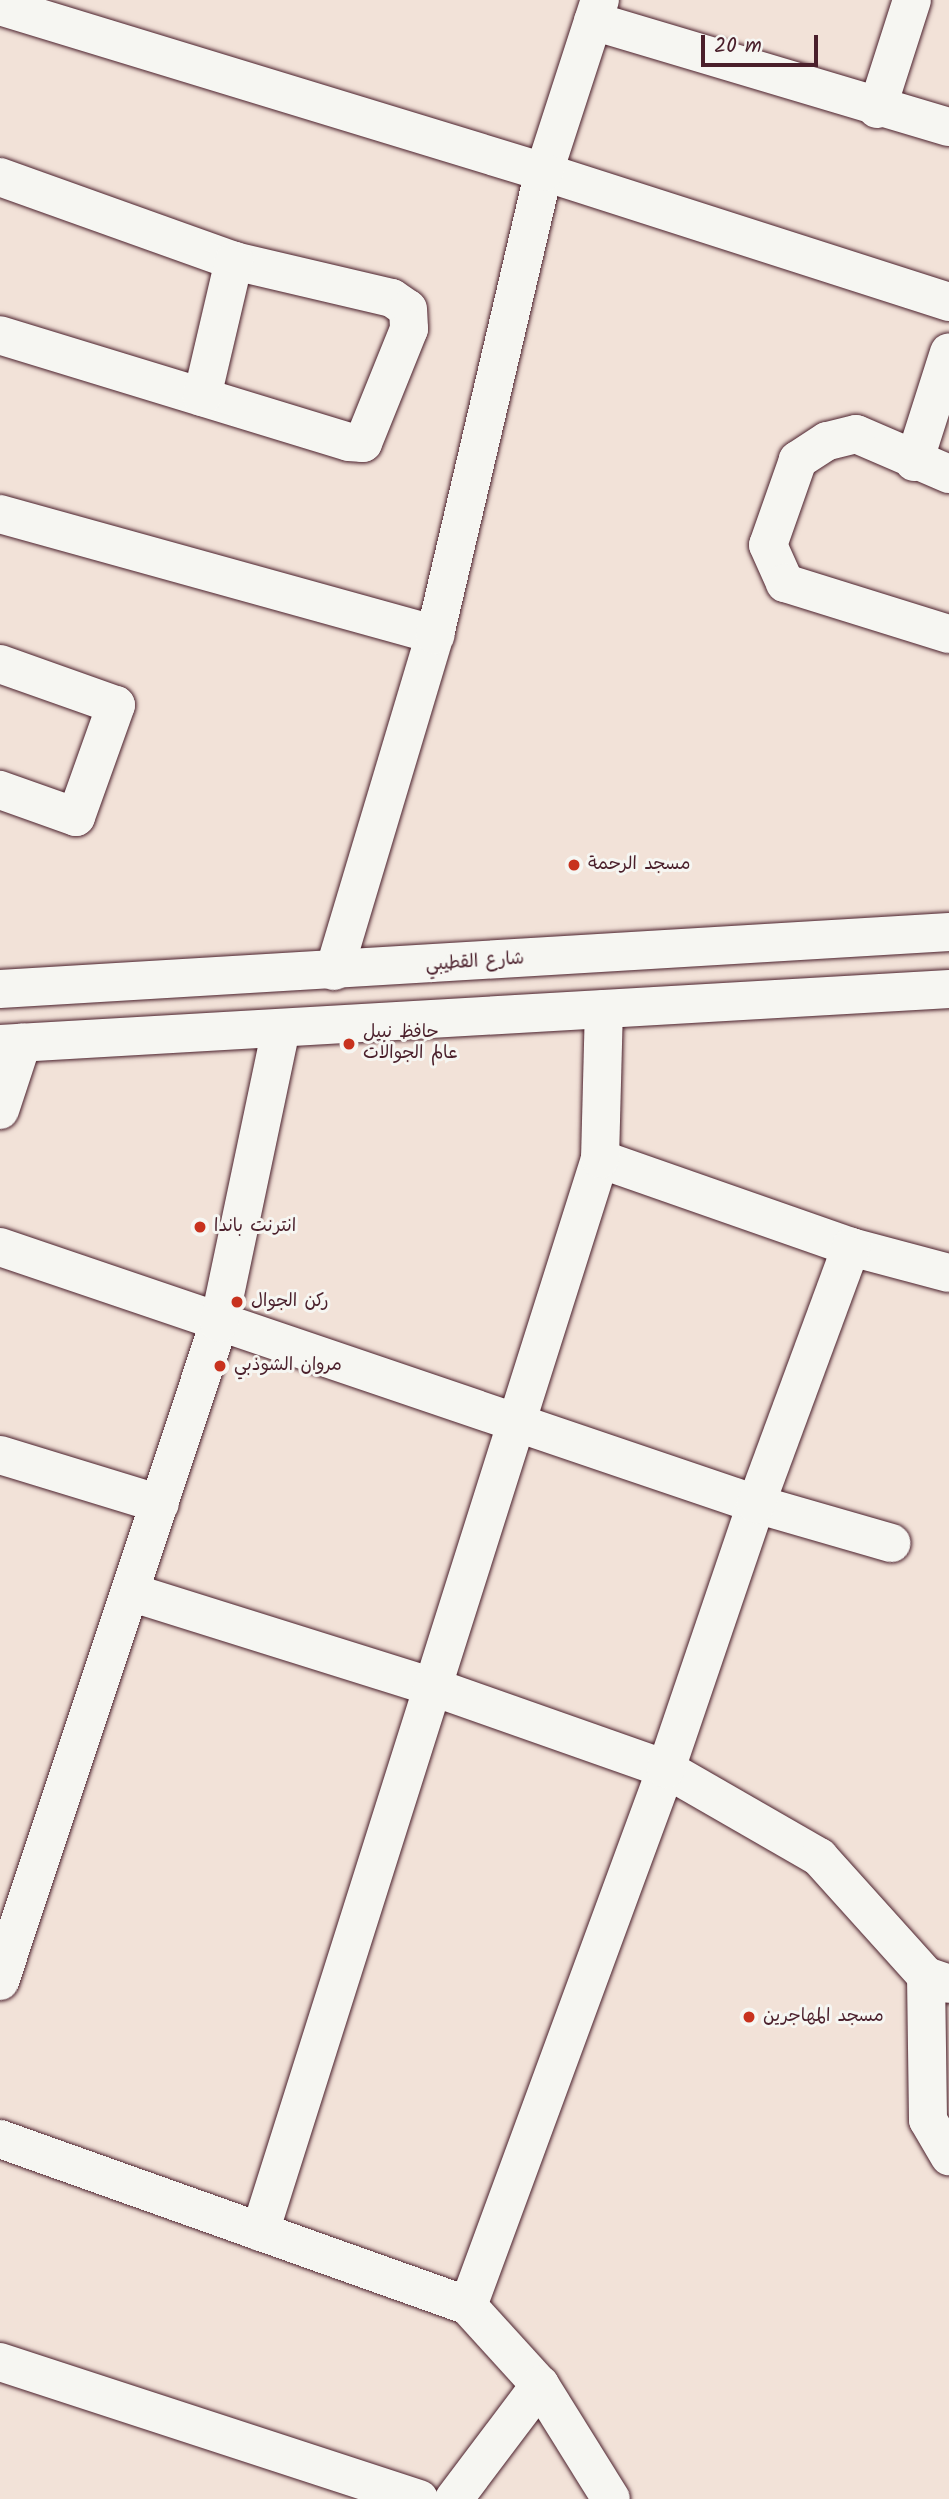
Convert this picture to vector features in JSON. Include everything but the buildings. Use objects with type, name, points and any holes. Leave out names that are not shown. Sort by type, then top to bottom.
[{"type":"street","points":[[877,109],[912,0]]},
{"type":"street","points":[[0,6],[544,172],[949,302]]},
{"type":"street","points":[[334,971],[435,635],[544,172],[597,10],[877,109],[949,127]]},
{"type":"street","points":[[0,177],[234,261],[392,298],[408,309],[409,329],[370,434],[363,443],[0,335]]},
{"type":"street","points":[[202,397],[234,261]]},
{"type":"street","points":[[949,352],[931,468],[856,434],[827,441],[798,460],[768,545],[785,583],[949,634]]},
{"type":"street","points":[[0,514],[435,635]]},
{"type":"street","points":[[0,664],[116,705],[76,817],[0,790]]},
{"type":"street","name":"شارع القطيبي","points":[[0,989],[949,932]]},
{"type":"street","points":[[0,1110],[11,1044],[949,989]]},
{"type":"street","points":[[260,2232],[600,1159],[604,1009]]},
{"type":"street","points":[[0,1980],[11,1910],[130,1592],[219,1323],[281,1028]]},
{"type":"street","points":[[600,1159],[851,1247],[949,1273]]},
{"type":"street","points":[[0,1247],[756,1504],[891,1543]]},
{"type":"street","points":[[468,2306],[666,1769],[756,1504],[851,1247]]},
{"type":"street","points":[[0,1455],[160,1504]]},
{"type":"street","points":[[130,1592],[433,1687],[666,1769],[819,1857],[938,1980],[928,2120],[949,2156]]},
{"type":"street","points":[[0,2139],[468,2306],[540,2385],[611,2499]]},
{"type":"street","points":[[0,2362],[419,2499]]},
{"type":"street","points":[[454,2499],[540,2385]]},
{"type":"place","name":"مسجد الرحمة","points":[[574,865]]},
{"type":"place","name":"حافظ نبيل عالم الجوالات","points":[[349,1044]]},
{"type":"place","name":"انترنت باندا","points":[[200,1227]]},
{"type":"place","name":"ركن الجوال","points":[[237,1302]]},
{"type":"place","name":"مروان الشوذبي","points":[[220,1366]]},
{"type":"place","name":"مسجد المهاجرين","points":[[749,2017]]}]
